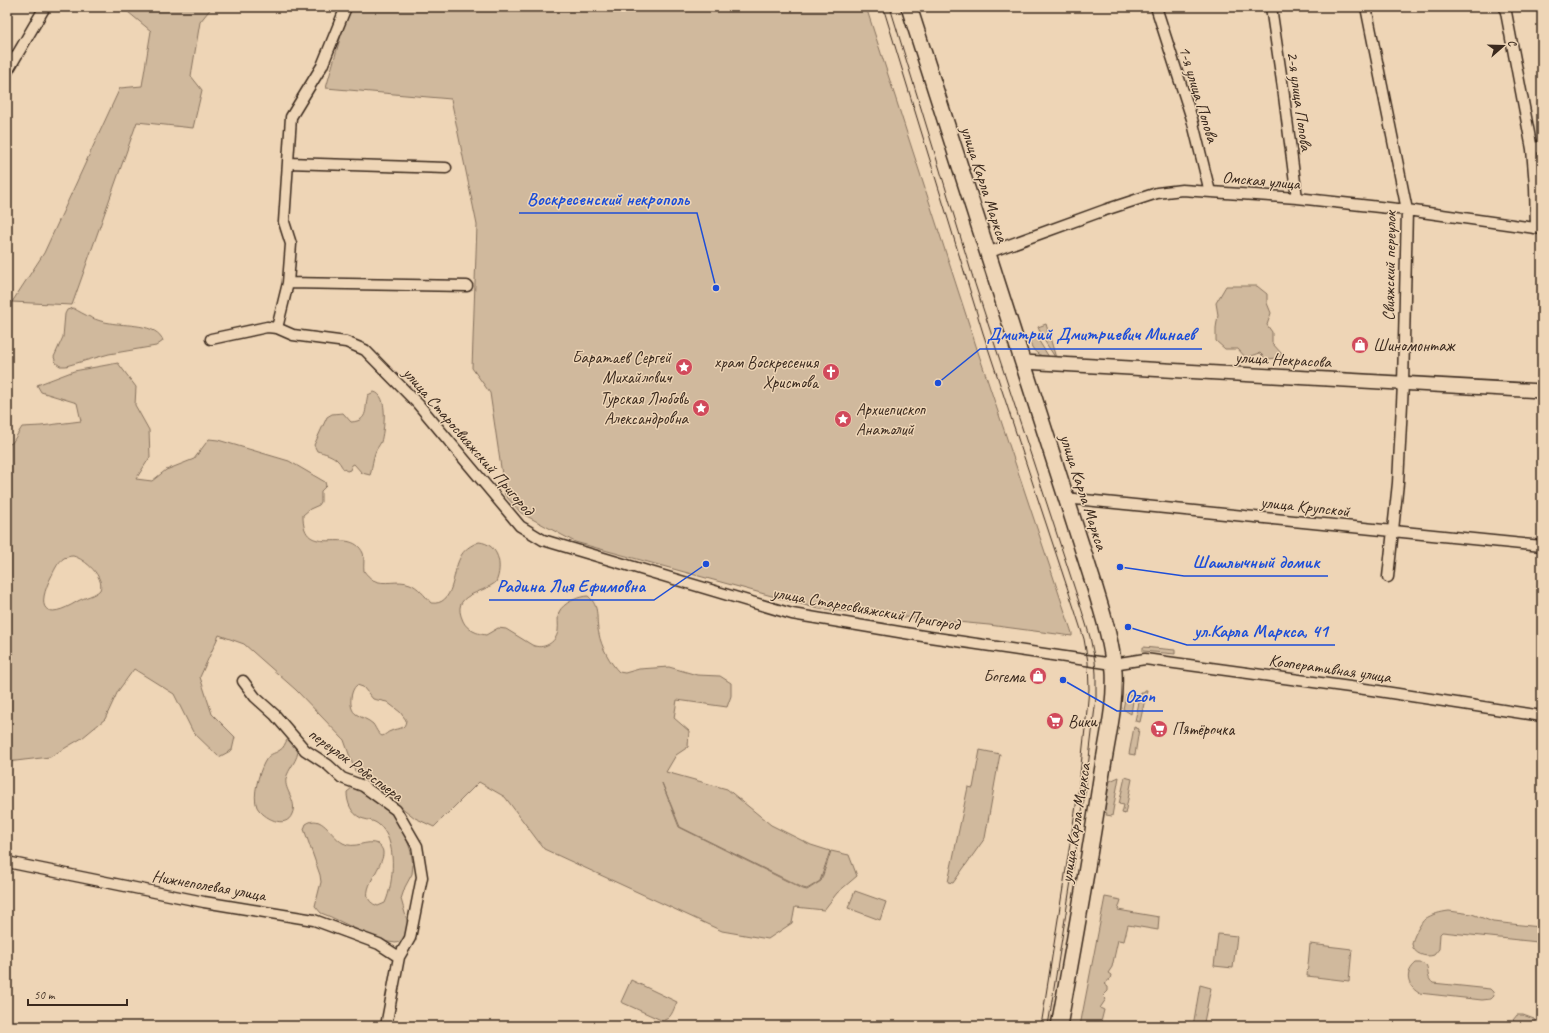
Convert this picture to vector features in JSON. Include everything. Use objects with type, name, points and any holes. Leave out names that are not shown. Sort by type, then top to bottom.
[{"type":"main road","name":"улица Карла Маркса","points":[[909,7],[1106,627],[1113,664],[1114,689],[1110,724],[1093,832],[1059,1026]]},
{"type":"street","points":[[7,72],[45,7]]},
{"type":"street","points":[[277,328],[288,283],[291,244],[284,222],[291,116],[322,66],[346,7]]},
{"type":"street","name":"1-я улица Попова","points":[[1156,7],[1192,119],[1210,192]]},
{"type":"street","name":"2-я улица Попова","points":[[1271,7],[1297,198]]},
{"type":"street","name":"Свияжский переулок","points":[[1366,7],[1407,210],[1403,384],[1398,483],[1388,577]]},
{"type":"street","points":[[1505,7],[1532,149],[1539,228]]},
{"type":"street","points":[[1532,149],[1542,146]]},
{"type":"street","points":[[288,163],[446,168]]},
{"type":"street","name":"Омская улица","points":[[987,252],[1157,193],[1182,190],[1297,198],[1407,210],[1539,228]]},
{"type":"street","points":[[288,283],[466,286]]},
{"type":"street","name":"улица Старосвияжский Пригород","points":[[211,339],[267,328],[277,328],[293,334],[346,342],[365,350],[418,404],[520,526],[543,540],[792,614],[915,635],[1113,664]]},
{"type":"street","name":"улица Некрасова","points":[[1023,362],[1542,391]]},
{"type":"street","name":"улица Крупской","points":[[1065,498],[1542,546]]},
{"type":"street","name":"Кооперативная улица","points":[[1113,664],[1145,659],[1372,690],[1542,716]]},
{"type":"street","name":"переулок Робеспьера","points":[[243,681],[255,697],[275,715],[305,750],[328,765],[342,778],[363,786],[396,810],[417,846],[422,877],[410,938],[399,957],[386,1026]]},
{"type":"street","name":"Нижнеполевая улица","points":[[7,862],[204,902],[314,920],[379,944],[399,957]]},
{"type":"shaded area","points":[[122,7],[212,7],[200,22],[191,76],[202,90],[193,128],[137,122],[72,305],[12,302],[44,253],[120,88],[142,86],[151,31]]},
{"type":"shaded area","points":[[349,7],[866,7],[1072,636],[989,625],[819,609],[575,542],[521,513],[505,495],[490,393],[472,368],[477,225],[451,99],[326,88]]},
{"type":"shaded area","points":[[1226,286],[1257,286],[1267,294],[1267,303],[1271,313],[1267,325],[1272,332],[1272,343],[1282,354],[1278,358],[1266,359],[1260,353],[1246,358],[1238,349],[1225,349],[1216,341],[1218,315],[1216,303]]},
{"type":"shaded area","points":[[73,308],[100,321],[148,328],[160,335],[163,341],[156,346],[109,354],[66,366],[60,366],[56,363],[54,357],[63,337],[65,314],[67,310]]},
{"type":"shaded area","points":[[1046,324],[1056,358],[1042,337],[1038,327]]},
{"type":"shaded area","points":[[1037,338],[1049,357],[1036,353],[1029,341]]},
{"type":"shaded area","points":[[118,363],[136,387],[135,405],[149,430],[150,457],[136,479],[152,481],[166,470],[194,459],[209,439],[218,440],[289,461],[325,482],[326,486],[321,491],[321,502],[319,505],[310,509],[303,515],[305,529],[310,537],[318,540],[348,541],[357,545],[364,555],[364,571],[368,576],[377,582],[401,582],[413,585],[419,589],[431,603],[439,603],[449,594],[457,564],[465,550],[479,542],[491,547],[498,557],[499,563],[496,582],[469,596],[461,605],[460,612],[463,621],[467,627],[473,631],[486,635],[498,628],[506,629],[532,645],[540,647],[545,646],[552,642],[557,635],[558,614],[561,609],[580,597],[588,596],[595,604],[600,639],[604,649],[609,659],[619,672],[625,673],[639,669],[669,667],[697,675],[720,676],[731,683],[731,696],[727,707],[677,700],[674,718],[689,731],[688,747],[676,755],[666,772],[727,789],[771,825],[811,845],[830,851],[820,881],[807,889],[803,888],[680,827],[662,783],[679,827],[803,889],[807,890],[821,881],[831,851],[849,855],[857,876],[837,893],[824,910],[795,907],[792,923],[768,939],[722,931],[544,849],[505,797],[479,782],[434,827],[415,818],[355,771],[344,740],[296,690],[244,644],[219,635],[200,677],[212,714],[235,737],[232,750],[219,757],[193,732],[174,694],[134,669],[118,691],[105,719],[82,738],[50,757],[7,762],[7,445],[12,443],[22,427],[81,421],[77,403],[41,392],[37,385],[74,371]],"holes":[[[73,556],[83,561],[97,574],[101,585],[100,590],[95,594],[66,607],[50,611],[46,608],[44,603],[44,596],[47,586],[54,570],[60,562],[64,558]],[[357,685],[363,687],[373,699],[387,702],[400,712],[406,720],[404,726],[390,731],[382,736],[371,722],[353,712],[351,695]]]},
{"type":"shaded area","points":[[374,392],[379,395],[384,406],[384,422],[381,442],[375,452],[370,475],[362,473],[354,464],[350,470],[347,471],[334,457],[317,451],[314,445],[327,417],[332,414],[343,413],[351,422],[361,419],[365,413],[368,395]]},
{"type":"shaded area","points":[[1143,647],[1175,650],[1175,654],[1143,651]]},
{"type":"shaded area","points":[[1145,690],[1147,690],[1140,722],[1135,721],[1141,693],[1144,693]]},
{"type":"shaded area","points":[[1126,694],[1134,695],[1131,714],[1123,709]]},
{"type":"shaded area","points":[[1134,727],[1139,729],[1135,755],[1129,754]]},
{"type":"shaded area","points":[[287,740],[291,740],[298,748],[298,752],[286,779],[287,788],[293,805],[292,814],[289,819],[280,822],[274,821],[260,811],[257,807],[255,797],[260,773],[266,759],[270,755],[278,752]]},
{"type":"shaded area","points":[[980,750],[1000,754],[985,838],[953,883],[948,882],[968,787],[973,788]]},
{"type":"shaded area","points":[[1119,777],[1112,816],[1106,815],[1107,813],[1104,812],[1110,781]]},
{"type":"shaded area","points":[[1125,777],[1132,779],[1125,814],[1122,813],[1124,805],[1119,804]]},
{"type":"shaded area","points":[[352,788],[362,790],[390,809],[403,827],[411,852],[413,865],[412,874],[401,899],[408,924],[405,939],[396,943],[381,941],[321,913],[315,906],[321,882],[320,875],[304,829],[306,824],[312,821],[321,823],[338,840],[347,845],[369,843],[378,844],[383,851],[382,858],[368,889],[368,896],[371,902],[378,906],[385,903],[388,894],[392,873],[389,840],[378,824],[361,818],[352,810],[349,804],[347,792]]},
{"type":"shaded area","points":[[855,891],[886,902],[880,920],[848,908]]},
{"type":"shaded area","points":[[1105,897],[1121,900],[1118,910],[1159,917],[1158,930],[1128,925],[1124,941],[1118,940],[1112,967],[1108,973],[1111,975],[1110,979],[1104,984],[1108,987],[1108,991],[1103,996],[1106,999],[1100,1008],[1104,1010],[1100,1026],[1080,1026]]},
{"type":"shaded area","points":[[1449,911],[1472,914],[1493,922],[1540,927],[1542,928],[1542,940],[1538,942],[1442,932],[1440,934],[1439,949],[1434,955],[1427,956],[1417,953],[1412,942],[1423,921],[1428,917]]},
{"type":"shaded area","points":[[1218,934],[1237,936],[1233,968],[1214,966]]},
{"type":"shaded area","points":[[1310,944],[1352,949],[1349,981],[1307,976]]},
{"type":"shaded area","points":[[1416,963],[1421,963],[1427,967],[1430,980],[1433,983],[1490,989],[1494,996],[1491,999],[1482,1000],[1419,993],[1412,987],[1408,979],[1412,967]]},
{"type":"shaded area","points":[[631,980],[677,1002],[667,1019],[661,1020],[621,1002]]},
{"type":"shaded area","points":[[1200,985],[1211,988],[1204,1022],[1220,1025],[1219,1026],[1193,1026]]},
{"type":"shaded area","points":[[1517,1015],[1523,1015],[1534,1019],[1535,1022],[1527,1025],[1517,1024],[1513,1020]]},
{"type":"tram line","points":[[883,7],[983,333],[1084,639],[1088,662],[1089,689],[1078,793],[1041,1026]]},
{"type":"tram line","points":[[890,7],[974,281],[1082,611],[1090,637],[1095,661],[1096,698],[1085,793],[1048,1026]]},
{"type":"place","name":"Воскресенский некрополь","points":[[716,288]]},
{"type":"place","name":"Шиномонтаж","points":[[1360,345]]},
{"type":"place","name":"Баратаев Сергей Михайлович","points":[[684,367]]},
{"type":"place","name":"храм Воскресения Христова","points":[[831,372]]},
{"type":"place","name":"Дмитрий Дмитриевич Минаев","points":[[938,383]]},
{"type":"place","name":"Турская Любовь Александровна","points":[[701,408]]},
{"type":"place","name":"Архиепископ Анатолий","points":[[843,419]]},
{"type":"place","name":"Радина Лия Ефимовна","points":[[706,564]]},
{"type":"place","name":"Шашлычный домик","points":[[1120,567]]},
{"type":"place","name":"ул.Карла Маркса, 41","points":[[1128,627]]},
{"type":"place","name":"Богема","points":[[1038,676]]},
{"type":"place","name":"Ozon","points":[[1063,680]]},
{"type":"place","name":"Вики","points":[[1055,721]]},
{"type":"place","name":"Пятёрочка","points":[[1159,729]]}]
